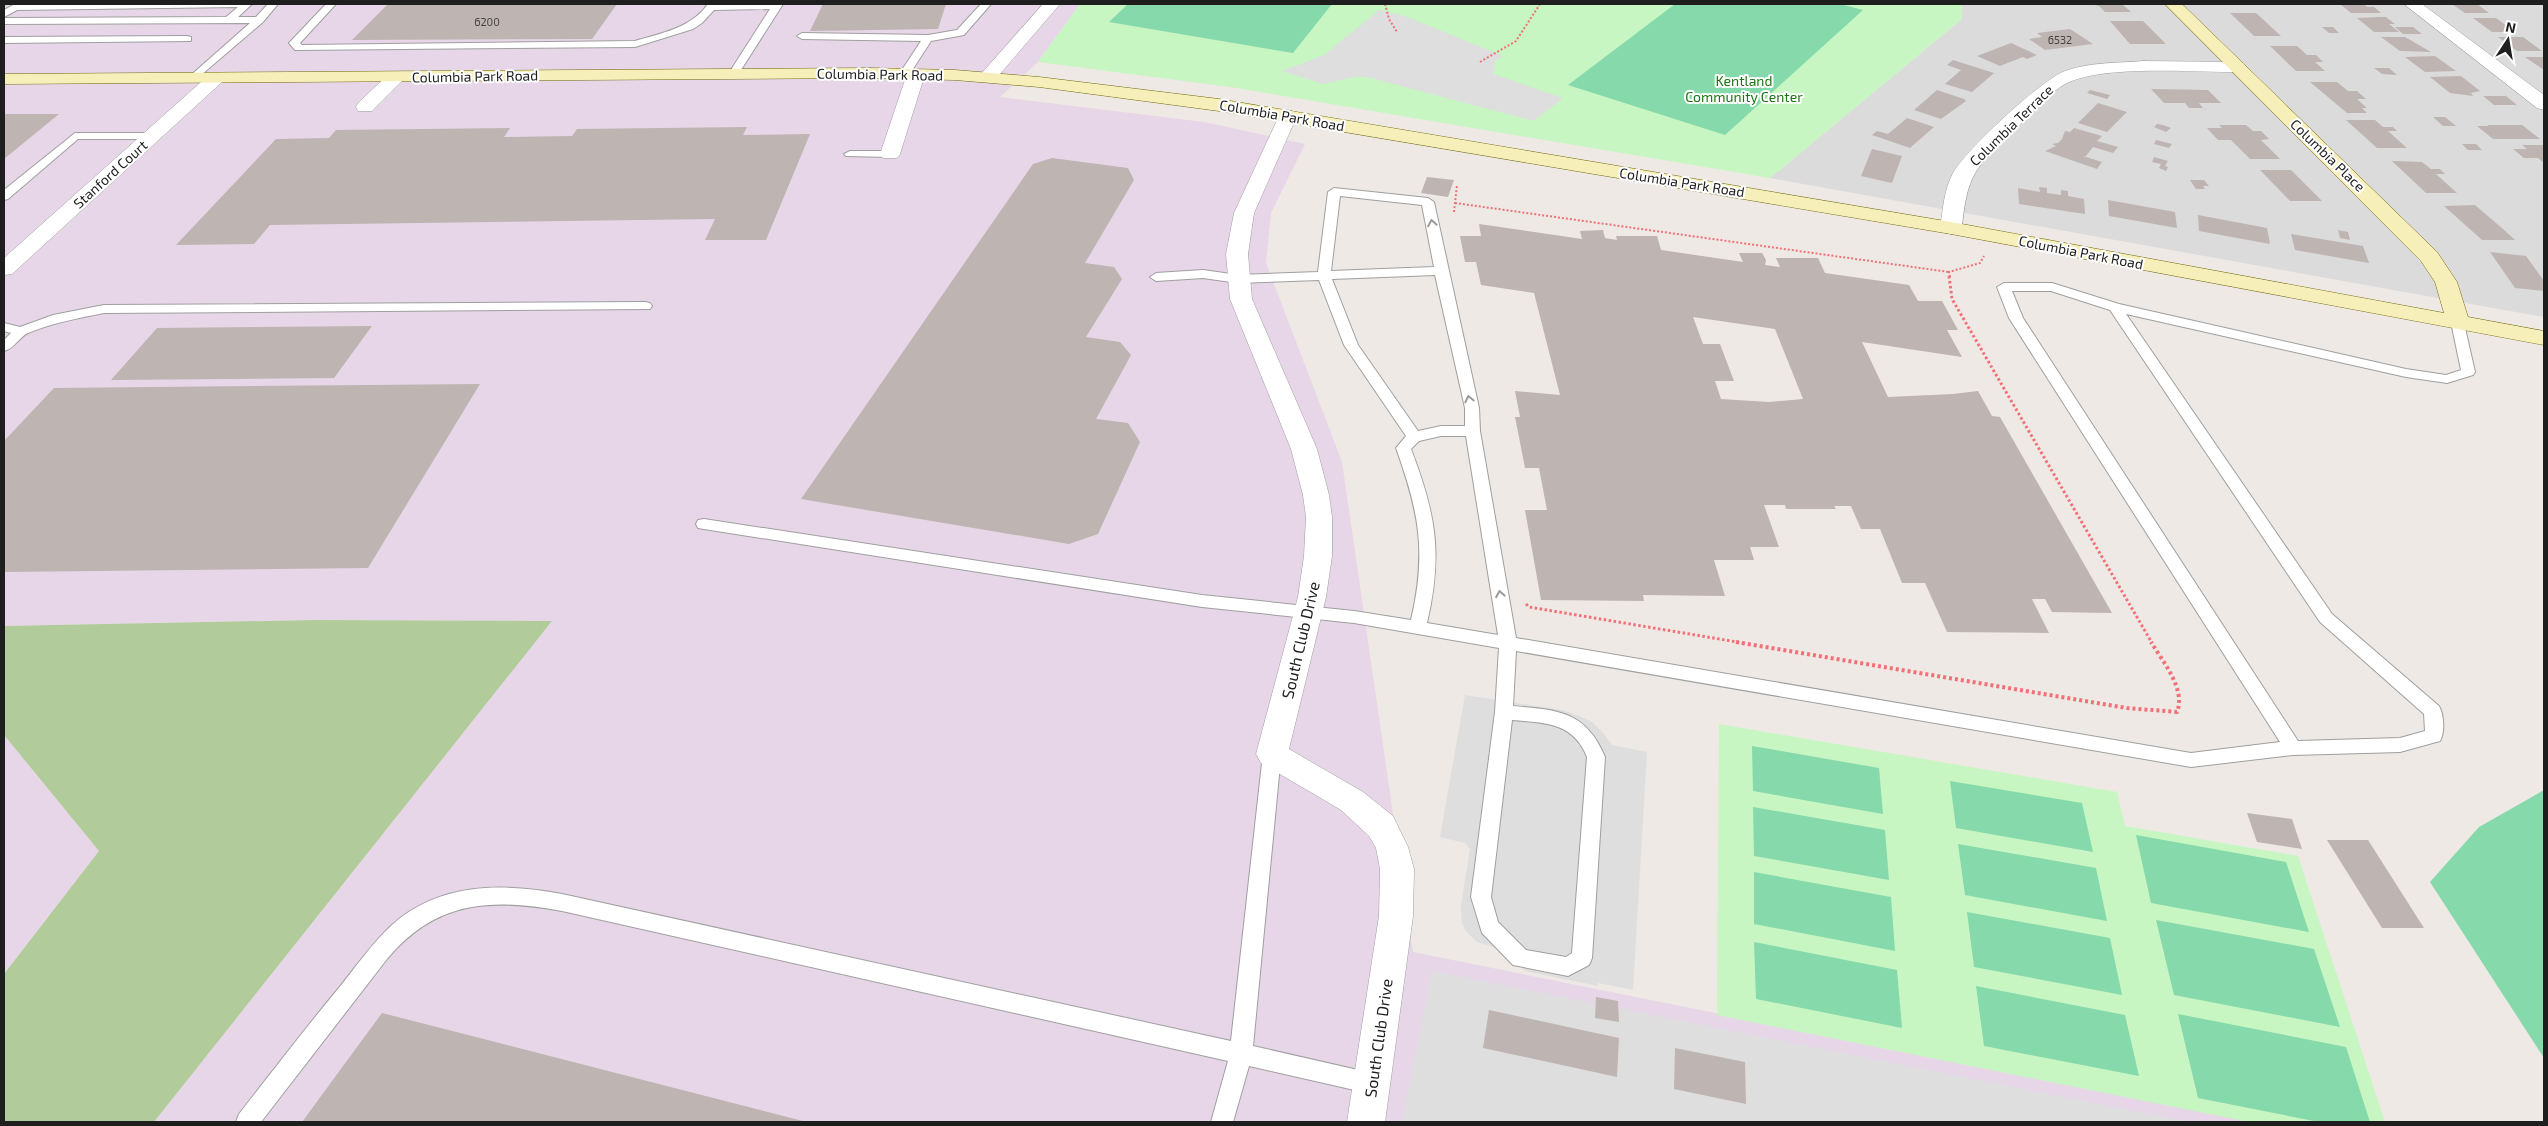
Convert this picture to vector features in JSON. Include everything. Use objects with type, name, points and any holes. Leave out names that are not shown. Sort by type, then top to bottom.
[{"type":"street","points":[[987,78],[1052,4]]},
{"type":"street","name":"Columbia Place","points":[[2172,4],[2429,256],[2446,282],[2458,322]]},
{"type":"street","points":[[2412,4],[2544,104]]},
{"type":"street","name":"Columbia Terrace","points":[[1951,228],[1954,196],[1964,170],[2034,100],[2060,79],[2080,73],[2114,68],[2237,66]]},
{"type":"street","name":"Columbia Park Road","points":[[4,79],[734,73],[911,74],[987,78],[1139,93],[1288,116],[1951,228],[2544,338]]},
{"type":"street","points":[[890,154],[911,74]]},
{"type":"street","points":[[365,107],[396,77]]},
{"type":"street","name":"Stanford Court","points":[[4,270],[216,78]]},
{"type":"street","name":"South Club Drive","points":[[1288,116],[1244,213],[1239,238],[1238,279],[1241,299],[1304,449],[1316,495],[1319,516],[1318,556],[1309,613],[1272,754],[1352,801],[1381,826],[1392,847],[1397,869],[1396,916],[1366,1122]]},
{"type":"lane","points":[[4,14],[14,7],[246,4],[229,20]]},
{"type":"lane","points":[[194,78],[259,20],[273,4]]},
{"type":"lane","points":[[331,4],[294,42],[299,48],[635,44],[681,30],[700,21],[712,5],[778,5]]},
{"type":"lane","points":[[802,36],[928,38],[960,34],[986,4]]},
{"type":"lane","points":[[734,73],[778,5]]},
{"type":"lane","points":[[4,21],[259,20]]},
{"type":"lane","points":[[4,40],[188,38]]},
{"type":"lane","points":[[911,74],[928,38]]},
{"type":"lane","points":[[4,196],[75,136],[152,136]]},
{"type":"lane","points":[[850,154],[890,154]]},
{"type":"lane","points":[[1414,437],[1351,344],[1324,276],[1334,192],[1428,202],[1441,271],[1472,408],[1473,430],[1508,642],[1504,712],[1481,897],[1489,927],[1520,958],[1568,966],[1582,958],[1596,757],[1589,741],[1579,730],[1557,720],[1504,712]]},
{"type":"lane","points":[[1156,277],[1203,274],[1238,279],[1441,271]]},
{"type":"lane","points":[[2292,748],[2016,318],[2004,287],[2052,287],[2115,307],[2406,373],[2447,379],[2468,372],[2458,322]]},
{"type":"lane","points":[[4,348],[20,331],[58,318],[104,309],[645,306]]},
{"type":"lane","points":[[704,524],[1202,601],[1354,617],[1418,627],[2191,760],[2292,748],[2400,745],[2434,736],[2433,711],[2326,618],[2115,307]]},
{"type":"lane","points":[[4,327],[20,331]]},
{"type":"lane","points":[[1418,627],[1423,604],[1428,549],[1424,507],[1403,448],[1414,437],[1440,431],[1473,430]]},
{"type":"lane","points":[[1222,1122],[1241,1054],[1272,754]]},
{"type":"lane","points":[[247,1122],[326,1020],[389,943],[407,925],[436,908],[470,897],[494,895],[547,900],[615,914],[1372,1083]]},
{"type":"path","points":[[1385,4],[1389,19],[1397,32]]},
{"type":"path","points":[[1480,62],[1494,52],[1509,46],[1519,38],[1540,4]]},
{"type":"path","points":[[1453,221],[1457,185]]},
{"type":"path","points":[[1455,203],[1949,272],[1980,263],[1984,255]]},
{"type":"path","points":[[1524,602],[1529,607],[2107,705],[2177,712],[2181,702],[2176,685],[1952,299],[1949,272]]},
{"type":"shaded area","points":[[4,4],[1080,4],[1038,62],[1000,97],[1204,122],[1305,144],[1271,213],[1266,263],[1342,462],[1413,952],[2256,1122],[154,1122],[552,621],[313,620],[4,626]]},
{"type":"shaded area","points":[[1962,4],[2544,4],[2544,317],[1770,178],[1962,19]]},
{"type":"shaded area","points":[[1379,10],[1405,16],[1503,56],[1495,61],[1493,74],[1563,98],[1534,121],[1367,77],[1354,77],[1323,84],[1282,71],[1324,55]]},
{"type":"shaded area","points":[[1465,695],[1562,710],[1592,722],[1612,745],[1647,752],[1633,990],[1598,983],[1598,986],[1525,971],[1500,949],[1477,942],[1465,930],[1462,923],[1461,906],[1470,849],[1465,843],[1440,837]]},
{"type":"shaded area","points":[[4,735],[99,851],[4,974]]},
{"type":"shaded area","points":[[1432,971],[2189,1122],[1402,1122]]},
{"type":"green space","name":"Kentland Community Center","points":[[1080,4],[1962,4],[1962,19],[1770,178],[1230,87],[1038,62]]},
{"type":"green space","points":[[1128,4],[1332,4],[1293,53],[1109,22]]},
{"type":"green space","points":[[1675,4],[1840,4],[1863,10],[1725,135],[1568,85]]},
{"type":"green space","points":[[313,620],[552,621],[154,1122],[4,1122],[4,974],[99,851],[4,735],[4,626]]},
{"type":"green space","points":[[1719,724],[2117,792],[2125,826],[2298,856],[2385,1122],[2249,1122],[1717,1015]]},
{"type":"green space","points":[[1752,746],[1879,768],[1883,814],[1753,791]]},
{"type":"green space","points":[[1950,781],[2082,803],[2093,852],[1956,828]]},
{"type":"green space","points":[[2544,790],[2544,1058],[2430,882],[2479,827]]},
{"type":"green space","points":[[1753,807],[1885,830],[1889,880],[1754,856]]},
{"type":"green space","points":[[2136,835],[2286,862],[2309,932],[2151,903]]},
{"type":"green space","points":[[1958,844],[2096,868],[2107,921],[1965,895]]},
{"type":"green space","points":[[1754,872],[1891,897],[1895,951],[1754,924]]},
{"type":"green space","points":[[1967,912],[2110,938],[2122,995],[1974,967]]},
{"type":"green space","points":[[2156,920],[2314,949],[2340,1027],[2174,995]]},
{"type":"green space","points":[[1754,942],[1897,970],[1902,1028],[1756,999]]},
{"type":"green space","points":[[1976,986],[2125,1015],[2139,1076],[1984,1046]]},
{"type":"green space","points":[[2178,1014],[2346,1047],[2370,1122],[2319,1122],[2198,1098]]},
{"type":"building","points":[[388,4],[617,4],[592,39],[352,40]]},
{"type":"building","points":[[823,4],[946,4],[938,29],[810,31]]},
{"type":"building","points":[[2090,4],[2122,4],[2131,12],[2105,12],[2099,6]]},
{"type":"building","points":[[2340,4],[2363,4],[2368,7],[2374,7],[2381,13],[2351,13]]},
{"type":"building","points":[[2452,4],[2477,4],[2489,13],[2465,13]]},
{"type":"building","points":[[2230,13],[2256,13],[2281,36],[2254,36]]},
{"type":"building","points":[[2386,17],[2395,24],[2389,24],[2399,32],[2374,32],[2357,18]]},
{"type":"building","points":[[2473,18],[2496,18],[2515,32],[2492,32]]},
{"type":"building","points":[[2110,21],[2143,21],[2166,44],[2130,44]]},
{"type":"building","points":[[2322,27],[2333,27],[2339,33],[2329,33]]},
{"type":"building","points":[[2395,27],[2413,27],[2422,34],[2403,34]]},
{"type":"building","points":[[2070,29],[2093,44],[2045,50],[2029,39],[2042,37],[2037,33]]},
{"type":"building","points":[[2381,37],[2405,37],[2431,52],[2400,51]]},
{"type":"building","points":[[2498,37],[2523,37],[2542,51],[2517,51]]},
{"type":"building","points":[[2011,43],[2037,55],[2027,59],[2023,57],[2000,66],[1977,56]]},
{"type":"building","points":[[2270,46],[2297,46],[2307,55],[2316,55],[2323,62],[2315,62],[2325,71],[2296,71]]},
{"type":"building","points":[[2435,56],[2456,71],[2425,72],[2405,57]]},
{"type":"building","points":[[2525,57],[2544,57],[2544,70]]},
{"type":"building","points":[[1953,60],[1994,73],[1972,92],[1945,84],[1961,70],[1947,65]]},
{"type":"building","points":[[2374,68],[2389,68],[2397,75],[2382,74]]},
{"type":"building","points":[[2461,76],[2480,91],[2471,93],[2473,96],[2450,93],[2430,77]]},
{"type":"building","points":[[2310,82],[2337,82],[2348,91],[2357,91],[2366,99],[2357,99],[2367,108],[2362,108],[2367,113],[2347,113]]},
{"type":"building","points":[[2151,89],[2208,90],[2221,103],[2199,103],[2203,108],[2189,108],[2185,103],[2164,103]]},
{"type":"building","points":[[1937,90],[1966,101],[1941,119],[1914,110]]},
{"type":"building","points":[[2090,90],[2110,95],[2107,99],[2087,93]]},
{"type":"building","points":[[2483,96],[2506,96],[2517,105],[2494,105]]},
{"type":"building","points":[[2098,103],[2127,112],[2107,132],[2078,123]]},
{"type":"building","points":[[4,114],[59,114],[4,159]]},
{"type":"building","points":[[2433,117],[2445,117],[2456,126],[2443,126]]},
{"type":"building","points":[[1907,118],[1934,127],[1910,148],[1872,135],[1877,131],[1888,134]]},
{"type":"building","points":[[2346,120],[2375,120],[2383,127],[2393,127],[2397,131],[2388,131],[2407,148],[2377,148]]},
{"type":"building","points":[[2157,124],[2171,128],[2166,132],[2154,127]]},
{"type":"building","points":[[2219,125],[2246,125],[2253,131],[2261,131],[2269,139],[2261,140],[2280,159],[2250,159],[2231,140],[2218,140],[2207,128],[2222,128]]},
{"type":"building","points":[[2487,125],[2522,125],[2540,139],[2493,139],[2477,126],[2489,126]]},
{"type":"building","points":[[747,127],[743,135],[810,134],[766,240],[705,240],[715,219],[270,225],[254,244],[176,245],[276,139],[329,138],[336,130],[510,128],[504,137],[572,136],[577,129]]},
{"type":"building","points":[[2074,128],[2102,136],[2097,141],[2118,147],[2113,153],[2093,147],[2086,156],[2083,156],[2102,162],[2097,169],[2045,151],[2056,146],[2052,144],[2058,143],[2062,139],[2065,131],[2070,132]]},
{"type":"building","points":[[2156,140],[2172,144],[2169,148],[2154,144]]},
{"type":"building","points":[[2462,144],[2476,144],[2482,150],[2468,150]]},
{"type":"building","points":[[2522,145],[2544,145],[2544,163],[2538,158],[2524,158],[2513,149],[2527,149]]},
{"type":"building","points":[[1872,149],[1902,156],[1892,183],[1861,176]]},
{"type":"building","points":[[2154,157],[2168,161],[2165,166],[2168,167],[2166,171],[2159,168],[2161,164],[2152,162]]},
{"type":"building","points":[[1052,158],[1128,168],[1134,180],[1085,263],[1114,267],[1122,279],[1086,337],[1120,342],[1131,355],[1096,419],[1128,423],[1140,442],[1098,534],[1069,544],[801,499],[1033,164]]},
{"type":"building","points":[[2392,161],[2422,162],[2431,169],[2440,169],[2445,174],[2436,174],[2457,193],[2426,193]]},
{"type":"building","points":[[2260,170],[2291,170],[2322,201],[2290,201]]},
{"type":"building","points":[[1427,177],[1454,180],[1448,197],[1421,193]]},
{"type":"building","points":[[2190,180],[2204,180],[2209,186],[2203,186],[2205,189],[2196,189]]},
{"type":"building","points":[[2039,187],[2047,188],[2047,193],[2061,195],[2061,190],[2068,191],[2068,196],[2084,199],[2085,214],[2019,204],[2018,188],[2040,192]]},
{"type":"building","points":[[2108,200],[2175,212],[2177,228],[2109,216]]},
{"type":"building","points":[[2475,205],[2515,240],[2482,240],[2444,206]]},
{"type":"building","points":[[2198,215],[2267,228],[2270,244],[2199,231]]},
{"type":"building","points":[[1479,224],[1582,239],[1580,231],[1603,230],[1605,238],[1617,240],[1616,236],[1657,236],[1661,250],[1743,262],[1739,253],[1762,253],[1766,260],[1765,265],[1780,267],[1776,258],[1818,258],[1825,273],[1909,285],[1918,301],[1942,301],[1958,330],[1947,330],[1962,357],[1862,342],[1888,397],[1978,391],[1992,416],[2000,417],[2112,613],[2052,612],[2045,599],[2032,599],[2049,633],[1947,632],[1925,583],[1902,583],[1880,529],[1861,529],[1851,506],[1834,506],[1836,509],[1786,509],[1785,505],[1764,505],[1779,547],[1750,547],[1754,560],[1714,560],[1725,596],[1643,595],[1644,601],[1541,600],[1525,510],[1547,510],[1539,468],[1525,468],[1515,417],[1520,417],[1515,391],[1560,395],[1534,293],[1481,285],[1476,262],[1465,262],[1460,236],[1481,236]],"holes":[[[1693,317],[1775,329],[1803,399],[1769,402],[1721,399],[1715,381],[1734,381],[1720,344],[1703,344]]]},
{"type":"building","points":[[2338,230],[2348,232],[2350,240],[2340,238]]},
{"type":"building","points":[[2291,234],[2363,246],[2369,263],[2295,250]]},
{"type":"building","points":[[2490,252],[2526,256],[2544,281],[2544,291],[2515,288]]},
{"type":"building","points":[[372,326],[334,378],[111,380],[157,328]]},
{"type":"building","points":[[480,384],[368,568],[4,572],[4,441],[54,388]]},
{"type":"building","points":[[2247,813],[2292,819],[2302,849],[2257,842]]},
{"type":"building","points":[[2327,840],[2368,840],[2424,928],[2382,928]]},
{"type":"building","points":[[1596,997],[1618,1001],[1619,1022],[1595,1018]]},
{"type":"building","points":[[1489,1010],[1619,1038],[1617,1077],[1483,1048]]},
{"type":"building","points":[[382,1013],[807,1122],[302,1122]]},
{"type":"building","points":[[1675,1048],[1745,1062],[1746,1104],[1674,1089]]}]
